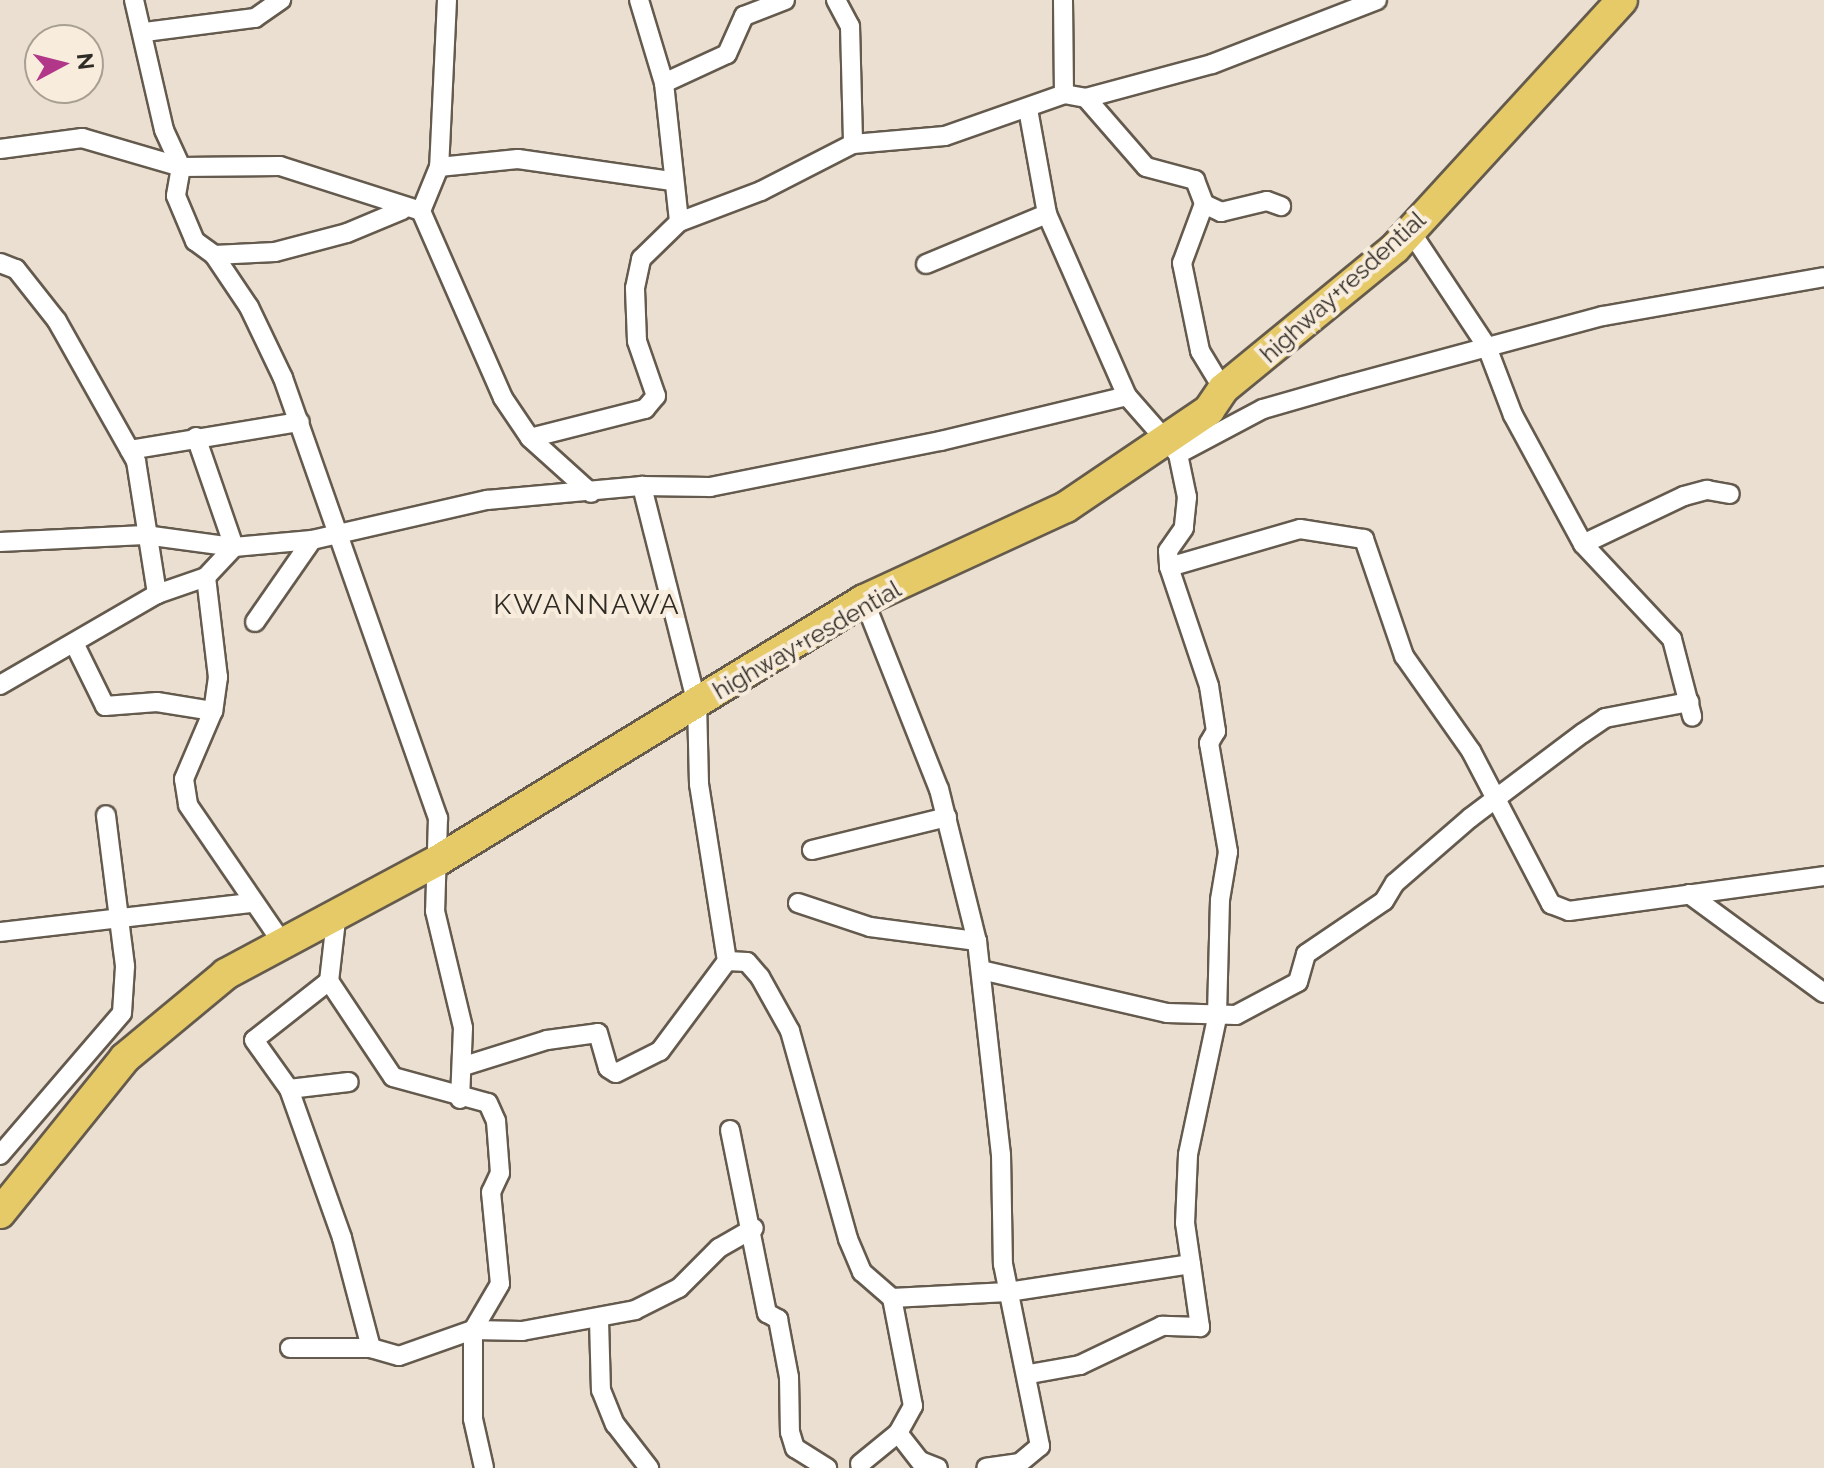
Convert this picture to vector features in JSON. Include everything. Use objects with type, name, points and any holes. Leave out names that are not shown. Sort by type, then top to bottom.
[{"type":"highway","name":"highway+resdential","points":[[0,1212],[125,1058],[226,974],[336,920],[437,861],[864,600],[1066,507],[1173,445],[1209,410],[1223,389],[1285,344],[1411,232],[1622,0]]},
{"type":"street","points":[[134,0],[145,32],[164,130],[181,167],[176,196],[195,241],[214,255],[249,307],[300,422],[438,818],[435,911],[463,1028],[464,1066],[460,1099]]},
{"type":"street","points":[[145,32],[255,18],[281,0]]},
{"type":"street","points":[[214,255],[275,252],[347,233],[411,211],[439,167],[447,0]]},
{"type":"street","points":[[639,0],[664,83],[673,139],[670,181],[679,222]]},
{"type":"street","points":[[664,83],[727,54],[744,16],[785,0]]},
{"type":"street","points":[[836,0],[850,26],[853,144]]},
{"type":"street","points":[[1063,0],[1064,94]]},
{"type":"street","points":[[530,438],[645,409],[656,396],[637,341],[635,288],[641,259],[679,222],[853,144],[945,136],[1064,94],[1086,98],[1212,64],[1377,0]]},
{"type":"street","points":[[1086,98],[1146,167],[1195,180],[1204,204],[1182,263],[1200,351],[1223,389]]},
{"type":"street","points":[[1028,109],[1047,214],[1127,396],[1173,445],[1187,497],[1184,528],[1168,551],[1169,567],[1209,686],[1216,731],[1209,743],[1228,852],[1220,900],[1217,1018],[1188,1155],[1185,1223],[1200,1327],[1162,1326],[1080,1365],[1029,1374]]},
{"type":"street","points":[[0,149],[82,138],[181,167],[280,166],[411,211],[503,398],[530,438],[591,493]]},
{"type":"street","points":[[439,167],[518,159],[670,181]]},
{"type":"street","points":[[1204,204],[1221,212],[1267,201],[1281,206]]},
{"type":"street","points":[[926,264],[1047,214]]},
{"type":"street","points":[[981,970],[1119,1004],[1217,1018],[1258,1007],[1298,982],[1306,954],[1384,901],[1395,883],[1495,799],[1605,718],[1691,709],[1672,639],[1583,544],[1513,415],[1487,347],[1411,232]]},
{"type":"street","points":[[0,263],[16,269],[57,321],[130,450],[157,594]]},
{"type":"street","points":[[1173,445],[1263,409],[1487,347],[1673,301],[1824,277]]},
{"type":"street","points":[[0,542],[145,535],[234,547],[312,540],[487,500],[642,486],[725,484],[1127,396]]},
{"type":"street","points":[[130,450],[300,422]]},
{"type":"street","points":[[196,437],[234,547]]},
{"type":"street","points":[[464,1066],[547,1040],[598,1033],[608,1068],[616,1073],[660,1051],[727,961],[699,784],[697,704],[642,486]]},
{"type":"street","points":[[1583,544],[1684,496],[1707,490],[1730,494]]},
{"type":"street","points":[[1169,567],[1300,529],[1364,539],[1404,656],[1455,726],[1551,904],[1569,911],[1824,876]]},
{"type":"street","points":[[255,622],[312,540]]},
{"type":"street","points":[[0,685],[75,645],[157,594],[206,577],[234,547]]},
{"type":"street","points":[[206,577],[218,677],[213,711],[184,779],[188,805],[252,903],[283,944]]},
{"type":"street","points":[[864,600],[947,817],[977,941],[1001,1154],[1008,1292],[1029,1374],[1040,1446],[1020,1463],[986,1468]]},
{"type":"street","points":[[75,645],[105,706],[157,702],[213,711]]},
{"type":"street","points":[[0,1155],[122,1013],[119,923],[106,815]]},
{"type":"street","points":[[812,850],[947,817]]},
{"type":"street","points":[[1689,894],[1824,993]]},
{"type":"street","points":[[0,932],[119,923],[252,903]]},
{"type":"street","points":[[798,903],[870,927],[977,941]]},
{"type":"street","points":[[336,920],[329,981],[393,1077],[460,1099],[488,1103],[500,1173],[491,1192],[500,1284],[473,1330],[473,1419],[484,1468]]},
{"type":"street","points":[[727,961],[747,962],[760,977],[790,1031],[848,1239],[862,1272],[892,1298],[914,1391],[898,1433],[866,1466],[840,1468]]},
{"type":"street","points":[[329,981],[254,1040],[289,1089],[342,1238],[371,1348]]},
{"type":"street","points":[[289,1089],[349,1082]]},
{"type":"street","points":[[730,1130],[754,1228],[767,1313],[778,1319],[800,1468]]},
{"type":"street","points":[[290,1348],[371,1348],[399,1356],[473,1330],[599,1320],[679,1288],[719,1248],[754,1228]]},
{"type":"street","points":[[892,1298],[1008,1292],[1191,1264]]},
{"type":"street","points":[[599,1320],[601,1390],[615,1424],[649,1468]]},
{"type":"street","points":[[898,1433],[917,1464],[938,1468]]},
{"type":"street","points":[[795,1448],[827,1468]]},
{"type":"district","name":"KWANNAWA","points":[[587,605]]}]
